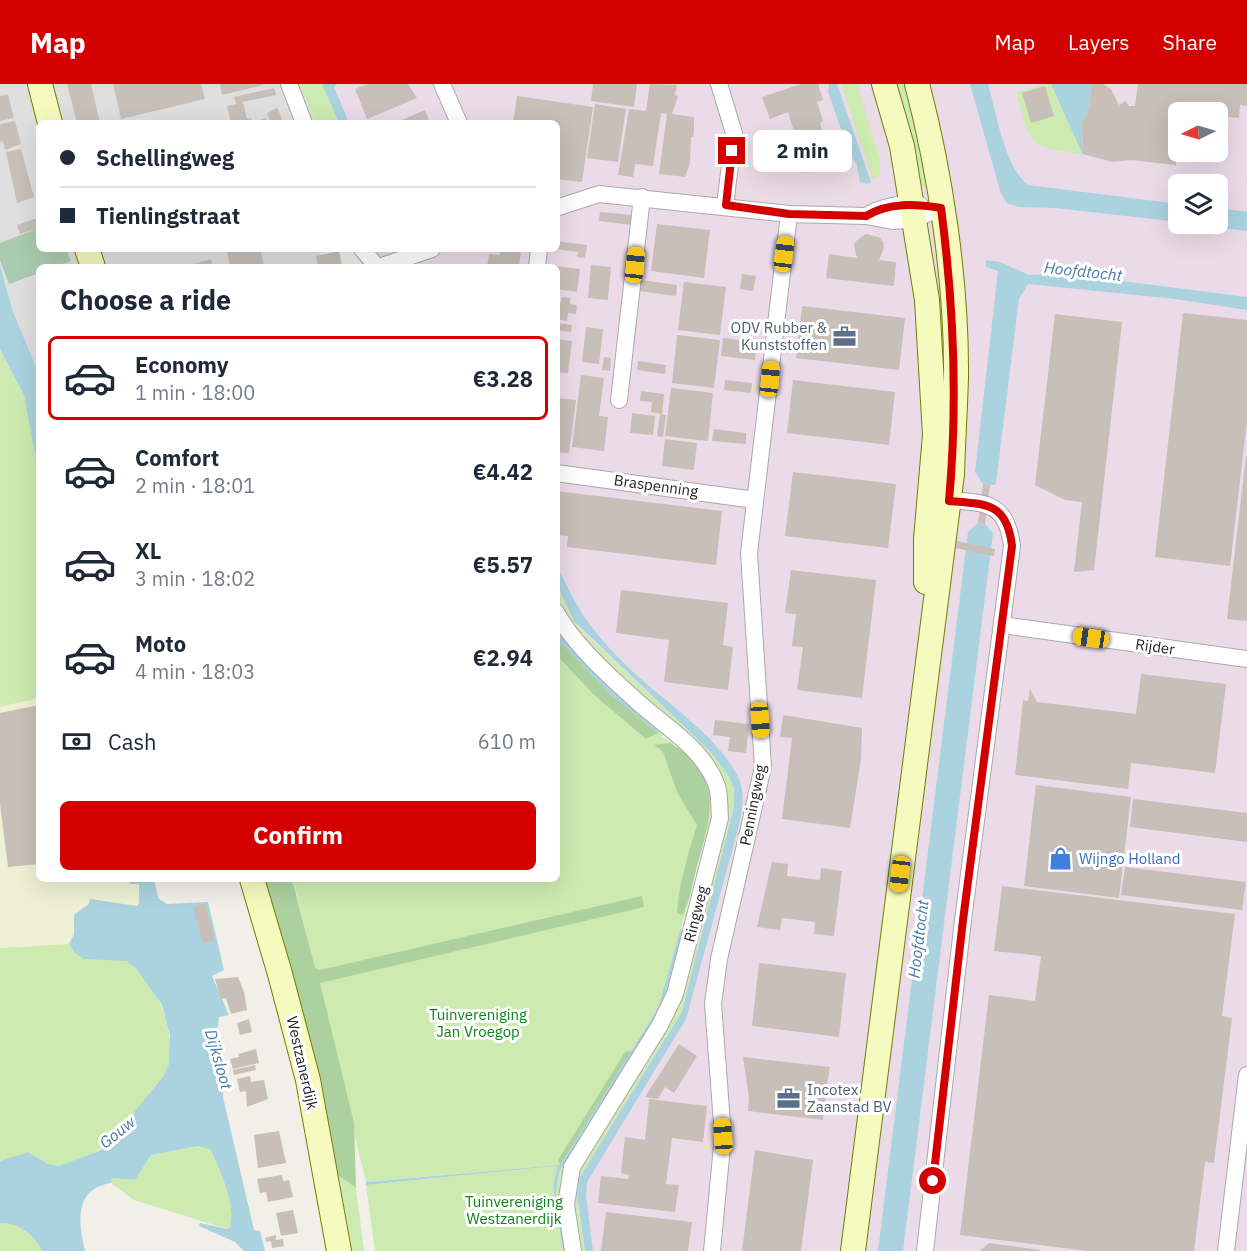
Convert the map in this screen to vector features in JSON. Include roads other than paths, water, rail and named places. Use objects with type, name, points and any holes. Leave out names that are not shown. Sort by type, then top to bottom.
[{"type":"main road","points":[[40,84],[49,120]]},
{"type":"main road","points":[[884,84],[902,146],[927,300],[939,500]]},
{"type":"main road","points":[[853,1251],[925,681],[939,500],[956,376],[950,279],[938,173],[917,84]]},
{"type":"main road","name":"Westzanerdijk","points":[[253,882],[308,1080],[339,1251]]},
{"type":"street","points":[[289,84],[303,120]]},
{"type":"street","points":[[442,84],[458,120]]},
{"type":"street","points":[[719,84],[734,133],[726,205]]},
{"type":"street","points":[[560,207],[599,194],[726,205],[789,214],[866,216],[875,210],[914,212],[941,208]]},
{"type":"street","points":[[619,400],[642,197]]},
{"type":"street","name":"Penningweg","points":[[712,1251],[723,1136],[713,1004],[719,959],[763,767],[749,553],[789,214]]},
{"type":"street","points":[[365,252],[375,264]]},
{"type":"street","points":[[387,264],[423,252]]},
{"type":"street","name":"Braspenning","points":[[560,474],[754,500]]},
{"type":"street","points":[[925,1251],[962,931],[1012,546],[1010,526],[1002,512],[988,505],[939,500]]},
{"type":"street","name":"Ringweg","points":[[560,619],[566,629],[638,702],[693,748],[710,771],[718,788],[720,818],[675,994],[660,1025],[572,1167],[566,1205],[573,1251]]},
{"type":"street","name":"Rijder","points":[[1002,625],[1247,659]]},
{"type":"street","points":[[1226,1251],[1247,1075]]},
{"type":"water","points":[[322,84],[337,84],[334,87],[348,120],[338,120]]},
{"type":"water","points":[[829,84],[837,84],[871,182],[869,184],[860,182],[857,165],[849,152],[828,92]]},
{"type":"water","points":[[970,84],[988,84],[1007,153],[1028,185],[1168,203],[1168,221],[1055,208],[1019,207],[1007,203],[1001,194]]},
{"type":"water","points":[[1051,84],[1092,84],[1089,108],[1082,124],[1083,155]]},
{"type":"water","points":[[1228,209],[1247,212],[1247,231],[1228,229]]},
{"type":"water","points":[[986,260],[1000,262],[1029,275],[1060,273],[1247,297],[1247,310],[1175,299],[1028,284],[1019,299],[996,483],[995,485],[983,484],[975,472],[998,271],[986,267]]},
{"type":"water","points":[[0,266],[13,312],[36,367],[36,459],[24,395],[0,349]]},
{"type":"water","name":"Hoofdtocht","points":[[978,523],[985,524],[993,533],[903,1251],[878,1251],[968,532]]},
{"type":"water","points":[[560,571],[578,606],[594,630],[627,666],[688,718],[717,747],[739,779],[742,792],[737,833],[686,1019],[587,1182],[586,1195],[593,1251],[585,1251],[577,1195],[580,1177],[682,1012],[734,807],[734,788],[727,773],[710,751],[574,621],[560,591]]},
{"type":"water","points":[[560,635],[576,654],[661,731],[658,733],[610,694],[560,642]]},
{"type":"water","name":"Dijksloot","points":[[129,882],[155,882],[158,898],[167,904],[208,902],[224,970],[212,976],[229,1015],[219,1017],[215,1050],[223,1068],[223,1097],[254,1230],[260,1231],[265,1251],[244,1251],[235,1242],[199,1226],[200,1223],[227,1229],[230,1227],[231,1208],[211,1150],[198,1146],[151,1155],[135,1180],[112,1178],[111,1183],[99,1186],[90,1192],[80,1218],[85,1251],[42,1251],[35,1239],[20,1227],[0,1223],[0,1161],[28,1152],[48,1164],[59,1166],[99,1151],[131,1123],[135,1111],[163,1077],[169,1064],[170,1036],[162,1005],[136,968],[126,961],[84,959],[75,953],[69,944],[74,934],[74,915],[89,904],[90,899],[137,906],[139,884]]},
{"type":"water","points":[[680,931],[683,931],[661,1008],[559,1172],[556,1192],[566,1251],[563,1251],[553,1186],[556,1166],[366,1185],[366,1182],[560,1165],[658,1008]]},
{"type":"place","name":"ODV Rubber & Kunststoffen","points":[[845,337]]},
{"type":"place","name":"Wijngo Holland","points":[[1061,859]]},
{"type":"place","name":"Incotex Zaanstad BV","points":[[789,1099]]},
{"type":"park label","name":"Tuinvereniging Jan Vroegop","points":[[478,1024]]},
{"type":"park label","name":"Tuinvereniging Westzanerdijk","points":[[514,1210]]},
{"type":"water label","name":"Gouw","points":[[117,1132]]}]
